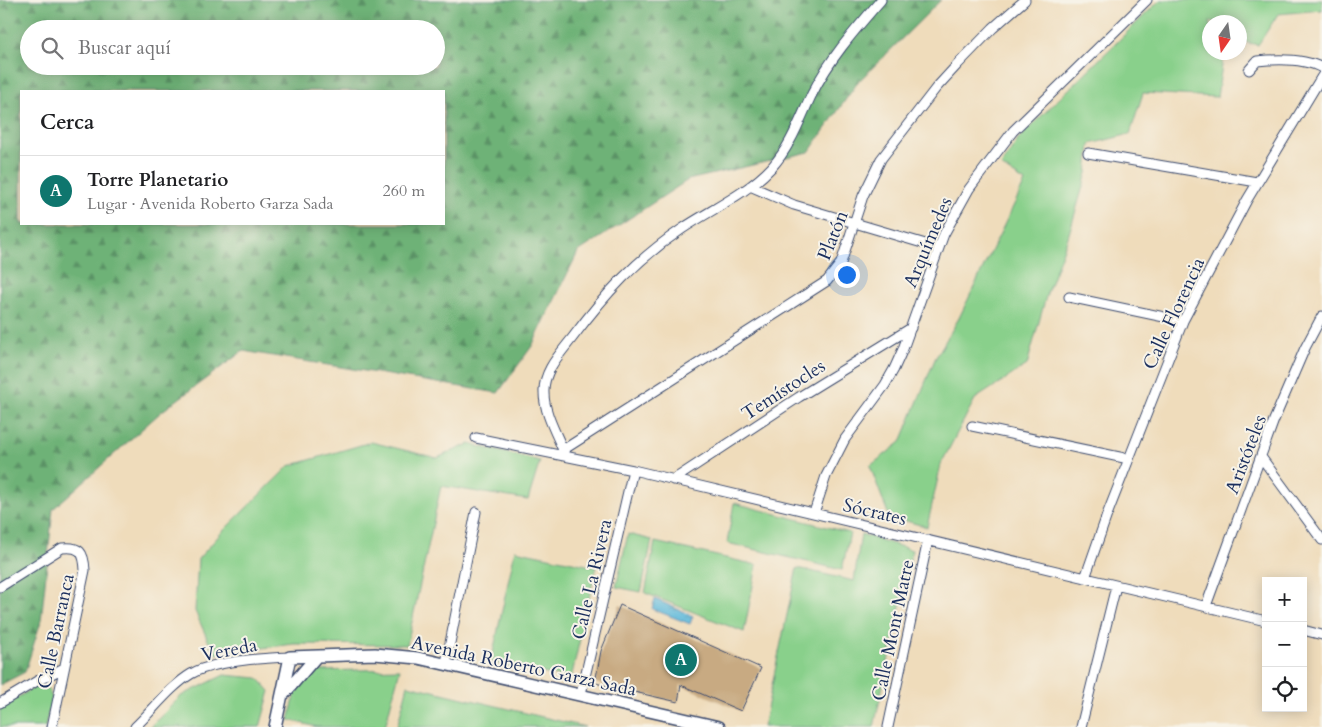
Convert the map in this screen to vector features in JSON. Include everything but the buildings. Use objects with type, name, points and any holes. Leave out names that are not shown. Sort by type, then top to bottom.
[{"type":"street","points":[[562,453],[544,394],[546,375],[553,364],[599,302],[643,258],[681,230],[762,177],[782,154],[833,57],[847,38],[881,0]]},
{"type":"street","name":"Platón","points":[[562,453],[827,281],[841,263],[863,196],[881,159],[936,88],[993,28],[1025,0]]},
{"type":"street","name":"Arquímedes","points":[[814,513],[824,482],[845,438],[885,385],[894,369],[911,328],[939,248],[950,222],[969,189],[1012,132],[1147,0]]},
{"type":"street","points":[[1249,70],[1257,61],[1273,60],[1307,63],[1322,68]]},
{"type":"street","name":"Calle Florencia","points":[[1085,578],[1129,458],[1183,321],[1197,291],[1258,182],[1322,76]]},
{"type":"street","points":[[1088,153],[1258,182]]},
{"type":"street","points":[[750,186],[794,205],[939,248]]},
{"type":"street","points":[[1069,298],[1183,321]]},
{"type":"street","name":"Aristóteles","points":[[1206,606],[1288,386],[1322,316]]},
{"type":"street","name":"Temístocles","points":[[673,480],[799,397],[911,328]]},
{"type":"street","points":[[972,426],[1129,458]]},
{"type":"street","name":"Sócrates","points":[[476,438],[562,453],[1116,586],[1262,619]]},
{"type":"street","points":[[1261,458],[1322,540]]},
{"type":"street","name":"Calle La Rivera","points":[[581,694],[633,470]]},
{"type":"street","points":[[446,663],[476,512]]},
{"type":"street","name":"Calle Mont Matre","points":[[888,727],[928,540]]},
{"type":"street","name":"Calle Barranca","points":[[0,586],[62,548],[72,547],[80,552],[84,558],[85,570],[52,727]]},
{"type":"street","points":[[1081,727],[1116,586]]},
{"type":"street","points":[[1307,631],[1322,634]]},
{"type":"street","name":"Avenida Roberto Garza Sada","points":[[290,657],[397,655],[446,663],[719,727]]},
{"type":"street","points":[[275,727],[290,657]]},
{"type":"street","name":"Vereda","points":[[135,727],[178,684],[192,673],[216,665],[290,657]]},
{"type":"street","points":[[283,696],[316,657]]},
{"type":"street","points":[[0,703],[37,681],[64,668]]},
{"type":"green space","points":[[0,0],[941,0],[858,82],[809,152],[688,180],[578,252],[532,346],[498,393],[243,351],[161,412],[53,509],[41,621],[25,672],[0,685]]},
{"type":"green space","points":[[1160,0],[1322,0],[1322,10],[1278,14],[1258,45],[1247,43],[1247,15],[1202,15],[1202,60],[1223,60],[1217,97],[1143,93],[1130,134],[1090,144],[1087,173],[1068,237],[1047,293],[1027,365],[975,399],[941,464],[927,527],[889,516],[870,466],[901,442],[935,359],[959,318],[1025,182],[1001,166],[1020,137]]},
{"type":"green space","points":[[371,442],[437,458],[469,444],[540,461],[528,500],[441,486],[407,645],[294,644],[214,654],[195,611],[198,559],[224,530],[289,466]]},
{"type":"green space","points":[[734,503],[850,533],[842,570],[727,543]]},
{"type":"green space","points":[[628,534],[652,540],[641,592],[616,587]]},
{"type":"green space","points":[[861,534],[912,550],[874,727],[763,727],[797,568],[854,581]]},
{"type":"green space","points":[[655,542],[757,565],[744,632],[645,593]]},
{"type":"green space","points":[[515,550],[596,567],[571,679],[491,662]]},
{"type":"green space","points":[[400,669],[385,727],[317,727],[289,720],[298,682],[318,671]]},
{"type":"green space","points":[[224,675],[258,678],[270,691],[260,727],[150,727],[181,696]]},
{"type":"green space","points":[[408,685],[585,727],[397,727]]},
{"type":"green space","points":[[35,687],[47,688],[52,697],[45,727],[0,727],[0,708]]},
{"type":"water","points":[[655,599],[693,616],[690,624],[652,609]]},
{"type":"place","name":"Torre Planetario","points":[[681,660]]}]
